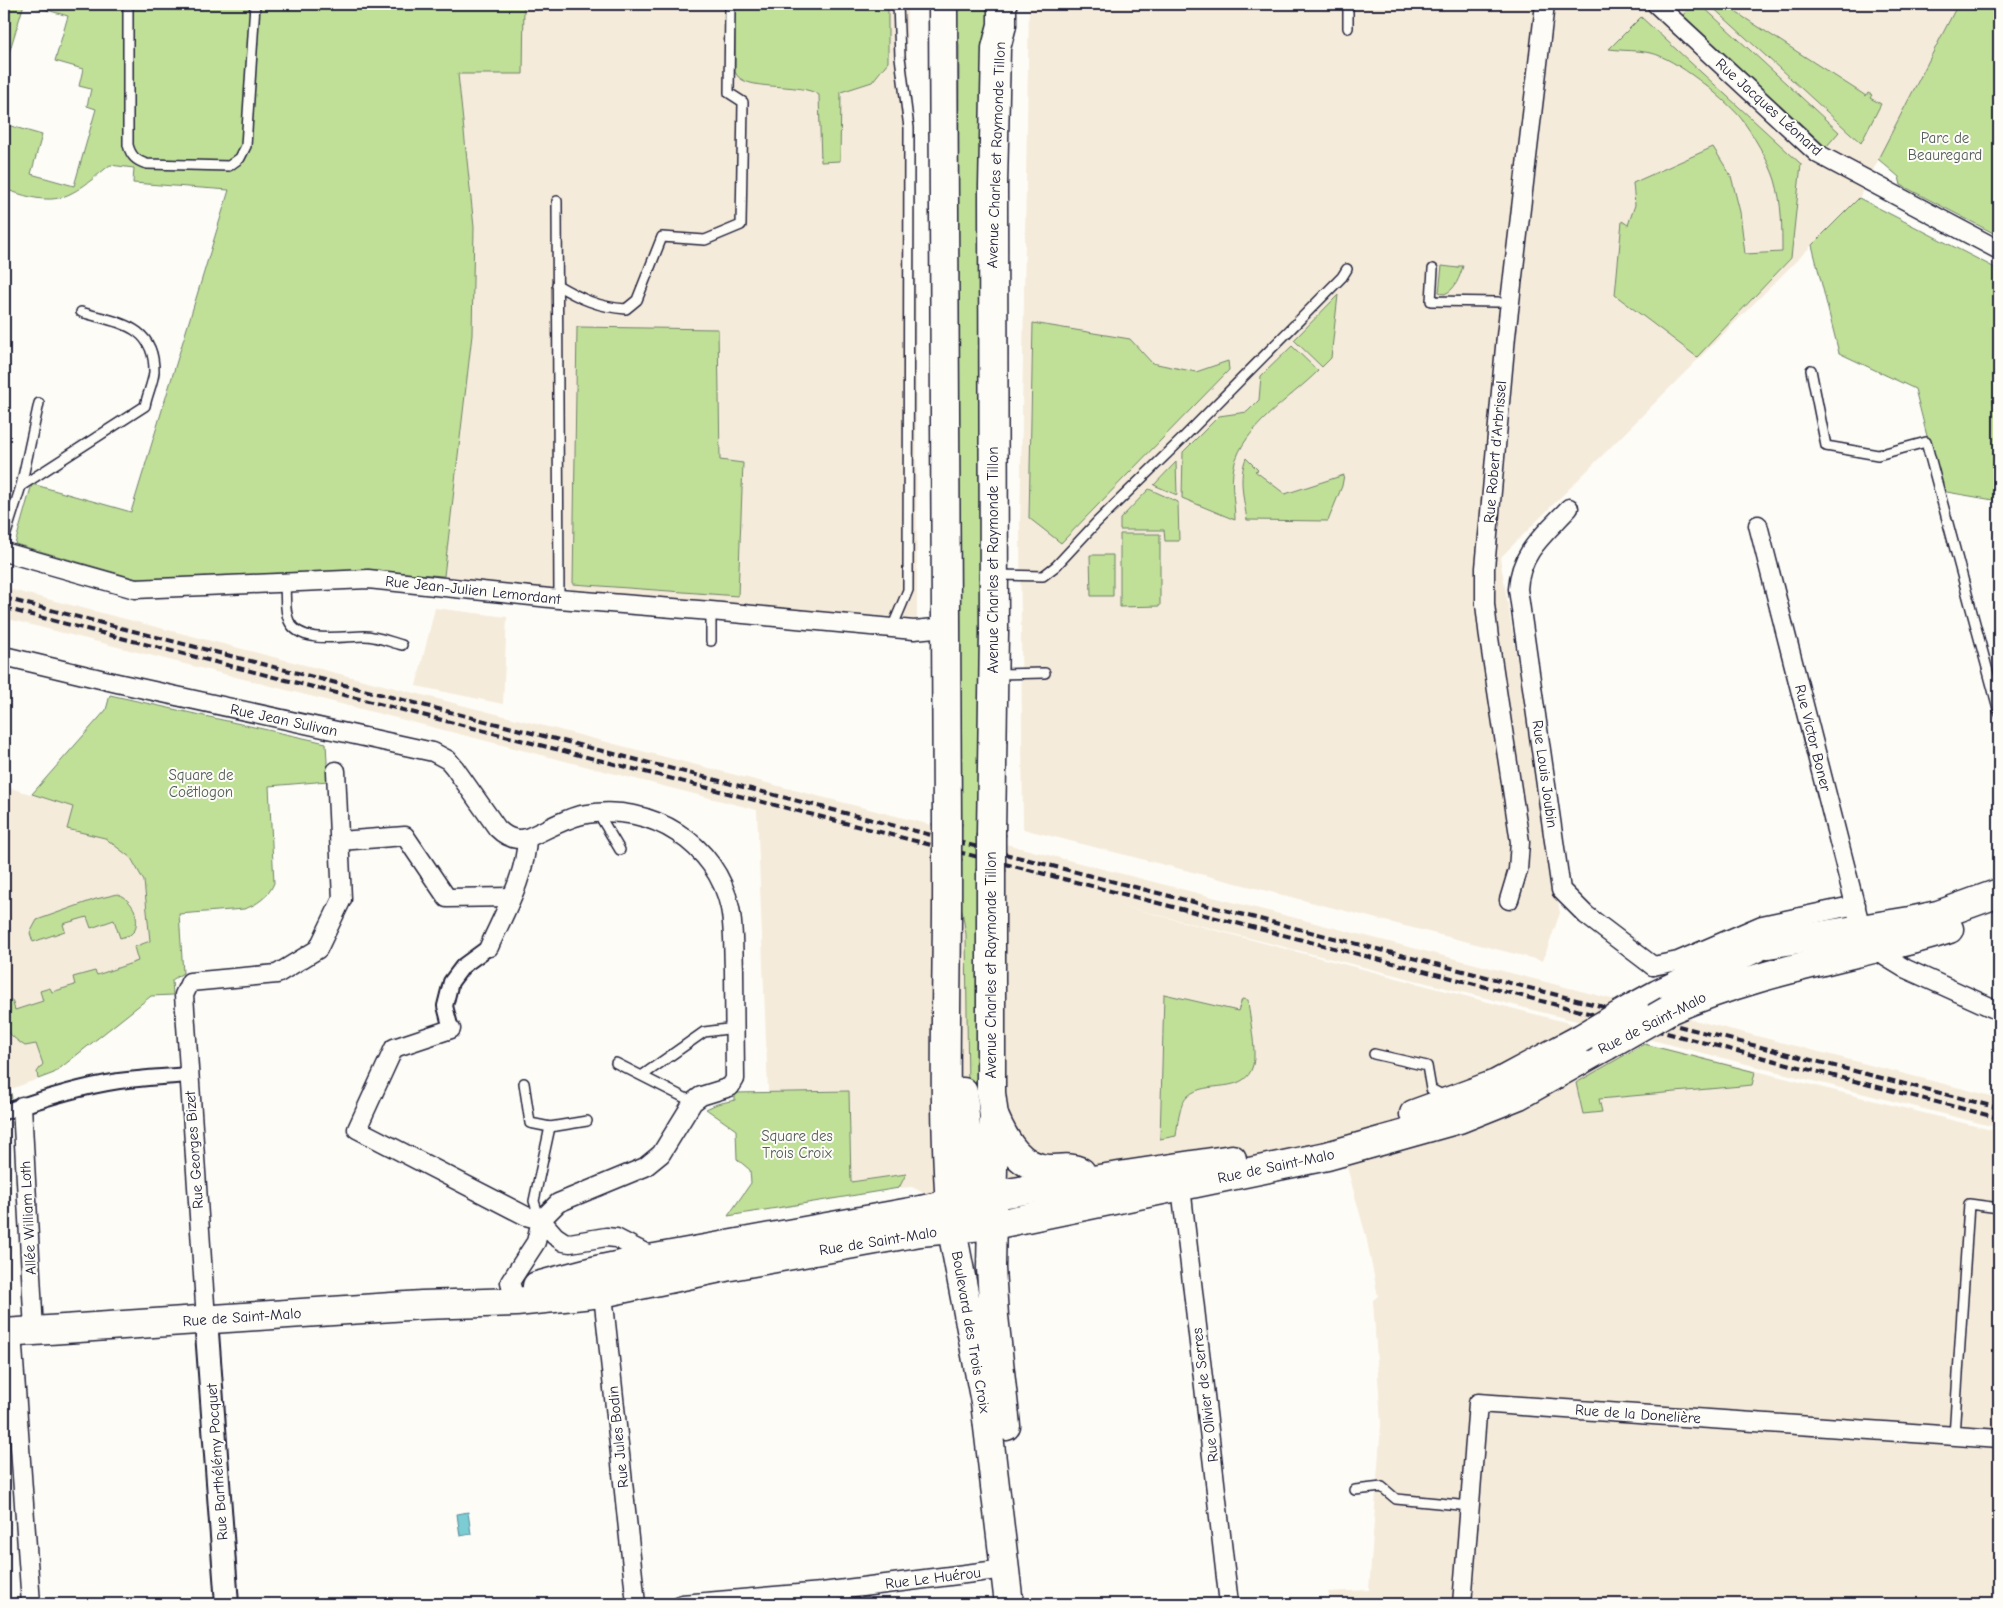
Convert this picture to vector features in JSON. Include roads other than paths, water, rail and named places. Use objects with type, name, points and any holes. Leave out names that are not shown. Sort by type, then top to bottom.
[{"type":"main road","name":"Avenue Charles et Raymonde Tillon","points":[[943,4],[947,1158],[950,1203]]},
{"type":"main road","name":"Avenue Charles et Raymonde Tillon","points":[[971,1228],[986,1196],[994,1116],[991,1094],[994,574],[993,186],[996,48],[1002,25],[1002,4]]},
{"type":"main road","name":"Rue de Saint-Malo","points":[[1456,1110],[1496,1084],[1658,994],[1762,945],[1864,927],[1902,923],[1938,915],[1999,893]]},
{"type":"main road","name":"Rue de Saint-Malo","points":[[17,1332],[480,1302],[600,1281],[725,1267],[920,1232],[971,1228],[1327,1156],[1394,1129],[1456,1110],[1519,1095],[1670,1010],[1708,993],[1784,970],[1864,927],[1916,940],[1999,910]]},
{"type":"main road","name":"Avenue Charles et Raymonde Tillon","points":[[947,998],[960,1071],[968,1156],[986,1196]]},
{"type":"main road","name":"Avenue Charles et Raymonde Tillon","points":[[994,1116],[1004,1138],[1024,1160],[1033,1165],[1048,1169],[1072,1168],[1093,1179]]},
{"type":"main road","name":"Rue de Saint-Malo","points":[[600,1281],[655,1258],[916,1211],[986,1196],[1042,1189],[1093,1179],[1253,1155],[1394,1129]]},
{"type":"main road","name":"Boulevard des Trois Croix","points":[[950,1203],[971,1228],[1000,1368],[1027,1604]]},
{"type":"main road","name":"Boulevard des Trois Croix","points":[[971,1228],[985,1402],[1009,1604]]},
{"type":"street","name":"Rue Robert d'Arbrissel","points":[[1509,900],[1518,870],[1520,842],[1489,638],[1485,604],[1485,568],[1506,336],[1546,4]]},
{"type":"street","name":"Rue Jacques Léonard","points":[[1656,4],[1818,154],[1889,194],[1999,250]]},
{"type":"street","name":"Rue Louis Joubin","points":[[1568,508],[1529,551],[1519,576],[1518,589],[1561,890],[1586,915],[1653,966]]},
{"type":"street","name":"Rue Victor Boner","points":[[1758,525],[1864,927]]},
{"type":"street","name":"Rue Jean-Julien Lemordant","points":[[4,552],[135,589],[368,579],[559,600],[914,630],[946,627]]},
{"type":"street","name":"Rue Jean Sulivan","points":[[4,656],[135,687],[433,752],[448,760],[504,835],[521,840],[528,838]]},
{"type":"street","points":[[336,771],[340,841],[405,836],[447,898],[511,897]]},
{"type":"street","points":[[514,1297],[510,1282],[536,1242],[540,1220],[558,1203],[636,1172],[653,1161],[669,1143],[693,1102],[701,1096],[730,1087],[734,1084],[735,1079],[733,922],[726,894],[713,868],[691,842],[663,824],[632,814],[598,812],[569,819],[528,838],[524,862],[489,947],[464,966],[451,982],[445,1006],[451,1029],[394,1048],[357,1129],[526,1216],[540,1220],[554,1236],[564,1242],[570,1243],[606,1237],[616,1238],[655,1258]]},
{"type":"street","name":"Rue Georges Bizet","points":[[206,1319],[184,995],[190,982],[277,974],[318,949],[342,899],[340,841]]},
{"type":"street","name":"Rue de Saint-Malo","points":[[1653,966],[1678,961],[1762,925],[1864,927]]},
{"type":"street","points":[[1864,927],[1904,968],[1999,1011]]},
{"type":"street","points":[[1634,1007],[1651,986],[1653,966]]},
{"type":"street","points":[[4,1112],[64,1092],[94,1085],[120,1081],[188,1076]]},
{"type":"street","name":"Allée William Loth","points":[[22,1106],[17,1332],[31,1604]]},
{"type":"street","name":"Rue Olivier de Serres","points":[[1181,1186],[1229,1604]]},
{"type":"street","name":"Rue Jules Bodin","points":[[600,1281],[636,1604]]},
{"type":"street","name":"Rue Barthélémy Pocquet","points":[[206,1319],[227,1604]]},
{"type":"street","name":"Rue de la Donelière","points":[[1462,1604],[1478,1402],[1999,1439]]},
{"type":"street","name":"Rue Le Huérou","points":[[682,1604],[822,1592],[1005,1570]]},
{"type":"lane","points":[[128,4],[128,145],[130,152],[134,158],[147,164],[229,166],[240,158],[246,146],[255,4]]},
{"type":"lane","points":[[557,285],[586,301],[608,308],[626,309],[637,300],[662,236],[705,240],[741,225],[742,102],[729,93],[730,4]]},
{"type":"lane","points":[[892,628],[908,590],[909,128],[900,57],[898,4]]},
{"type":"lane","points":[[1348,4],[1348,28]]},
{"type":"lane","points":[[557,201],[559,600]]},
{"type":"lane","points":[[994,574],[1043,576],[1056,566],[1342,277],[1346,269]]},
{"type":"lane","points":[[1433,269],[1431,301],[1498,302]]},
{"type":"lane","points":[[21,486],[144,406],[154,372],[150,344],[136,329],[81,312]]},
{"type":"lane","points":[[1811,370],[1826,446],[1878,455],[1926,442],[1999,712]]},
{"type":"lane","points":[[4,540],[21,486],[39,403]]},
{"type":"lane","points":[[285,583],[289,622],[299,633],[315,637],[367,636],[402,645]]},
{"type":"lane","points":[[711,641],[717,612]]},
{"type":"lane","points":[[993,674],[1045,673]]},
{"type":"lane","points":[[598,812],[620,850]]},
{"type":"lane","points":[[643,1075],[704,1032],[734,1028]]},
{"type":"lane","points":[[1374,1054],[1427,1066],[1430,1089],[1456,1110]]},
{"type":"lane","points":[[616,1063],[693,1102]]},
{"type":"lane","points":[[524,1083],[530,1123],[550,1127],[587,1121]]},
{"type":"lane","points":[[540,1220],[534,1201],[550,1127]]},
{"type":"lane","points":[[1954,1436],[1969,1204],[1999,1208]]},
{"type":"lane","points":[[1355,1490],[1382,1487],[1396,1499],[1470,1506]]},
{"type":"water","points":[[468,1512],[471,1534],[460,1536],[457,1514]]},
{"type":"railway","points":[[4,598],[1999,1108]]},
{"type":"railway","points":[[4,608],[1999,1118]]},
{"type":"park label","name":"Parc de Beauregard","points":[[1945,146]]},
{"type":"park label","name":"Square de Coëtlogon","points":[[201,784]]},
{"type":"park label","name":"Square des Trois Croix","points":[[797,1144]]}]
